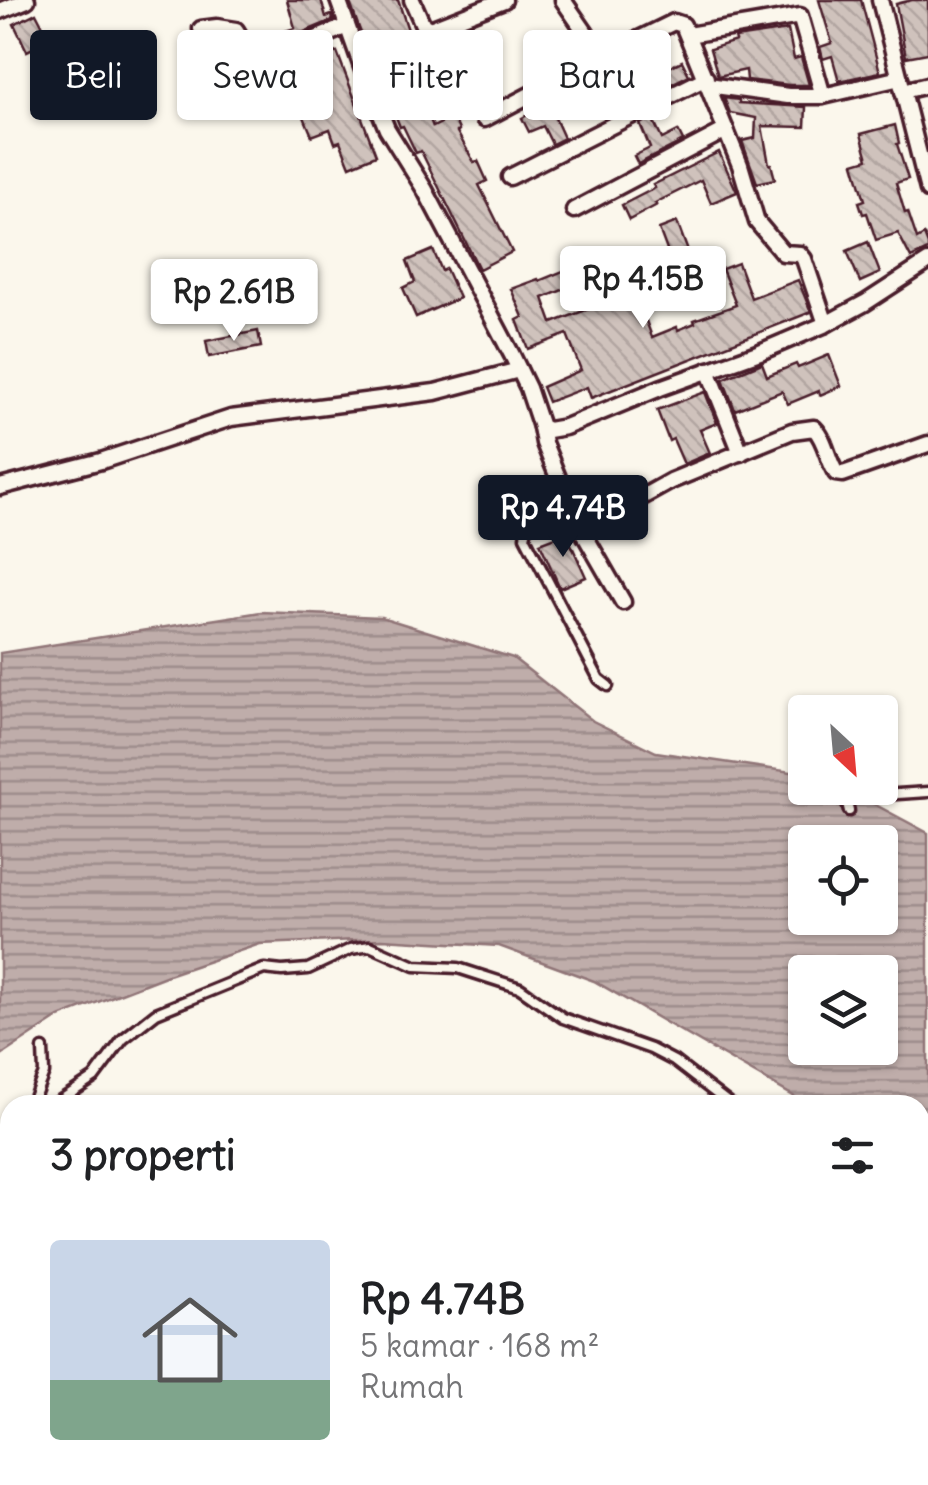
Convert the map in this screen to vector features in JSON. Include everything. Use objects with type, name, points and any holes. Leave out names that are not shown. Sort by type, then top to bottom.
[{"type":"street","points":[[0,11],[27,0]]},
{"type":"street","points":[[338,0],[387,129],[425,190],[519,370],[573,515],[624,602]]},
{"type":"street","points":[[412,0],[424,26],[430,29],[504,0]]},
{"type":"street","points":[[563,0],[583,30]]},
{"type":"street","points":[[880,0],[928,190]]},
{"type":"street","points":[[688,35],[800,16],[823,96]]},
{"type":"street","points":[[658,30],[674,22],[683,26],[740,165],[757,222],[782,253],[800,254],[804,259],[826,324]]},
{"type":"street","points":[[333,32],[347,26]]},
{"type":"street","points":[[201,29],[236,30]]},
{"type":"street","points":[[510,177],[707,82],[788,96],[823,96],[901,84],[928,85]]},
{"type":"street","points":[[574,210],[726,130]]},
{"type":"street","points":[[541,427],[548,430],[565,426],[826,324],[928,262]]},
{"type":"street","points":[[0,487],[232,418],[435,392],[519,370]]},
{"type":"street","points":[[708,370],[741,453]]},
{"type":"street","points":[[644,496],[792,431],[814,428],[819,432],[830,464],[836,473],[843,474],[928,444]]},
{"type":"lane","points":[[555,473],[544,499],[532,514],[525,537],[598,680],[608,686]]},
{"type":"lane","points":[[849,811],[847,804],[852,796],[928,792]]},
{"type":"lane","points":[[68,1095],[94,1078],[124,1039],[156,1013],[264,969],[308,969],[352,948],[370,946],[415,966],[458,968],[520,988],[562,1018],[674,1061],[718,1095]]},
{"type":"lane","points":[[35,1095],[44,1074],[43,1049]]},
{"type":"shaded area","points":[[261,612],[381,617],[513,658],[593,721],[656,752],[788,771],[788,805],[876,805],[928,833],[928,1095],[792,1095],[594,981],[499,946],[382,939],[260,944],[59,1017],[0,1056],[0,653]]},
{"type":"building","points":[[287,0],[321,0],[326,17],[332,15],[333,20],[309,30],[288,30],[295,28]]},
{"type":"building","points":[[349,0],[398,0],[408,30],[360,30]]},
{"type":"building","points":[[819,0],[861,0],[880,72],[839,81],[832,56],[823,59],[820,47],[832,43]]},
{"type":"building","points":[[928,0],[928,53],[906,57],[896,4]]},
{"type":"building","points":[[36,13],[45,30],[30,30],[27,51],[14,24]]},
{"type":"building","points":[[788,30],[794,59],[801,57],[809,85],[747,80],[746,70],[718,76],[710,49],[736,41],[735,38]]},
{"type":"building","points":[[337,52],[353,94],[353,120],[363,120],[376,155],[350,166],[340,141],[335,143],[330,129],[312,136],[305,120],[333,120],[333,54]]},
{"type":"building","points":[[682,61],[689,75],[671,84],[671,66]]},
{"type":"building","points":[[724,98],[739,103],[806,107],[805,127],[762,126],[775,179],[757,183],[742,141],[755,138],[756,118],[730,113]]},
{"type":"building","points":[[397,120],[430,120],[433,127],[454,120],[457,132],[487,181],[479,185],[512,252],[479,269],[421,151],[416,153],[403,126]]},
{"type":"building","points":[[523,120],[556,120],[564,138],[552,144],[543,126],[529,132]]},
{"type":"building","points":[[653,120],[662,139],[678,131],[683,141],[638,164],[634,156],[650,148],[640,124]]},
{"type":"building","points":[[895,125],[908,179],[896,183],[917,239],[924,235],[928,245],[928,250],[911,258],[898,233],[876,240],[859,202],[865,200],[854,163],[868,159],[861,134]]},
{"type":"building","points":[[719,152],[737,192],[711,203],[701,180],[629,220],[622,205]]},
{"type":"building","points":[[677,222],[692,262],[674,269],[659,229]]},
{"type":"building","points":[[868,242],[880,273],[860,282],[847,251]]},
{"type":"building","points":[[433,250],[459,298],[416,317],[403,288],[415,282],[407,261]]},
{"type":"building","points":[[738,263],[751,298],[798,280],[811,312],[591,398],[587,387],[548,402],[542,387],[581,370],[567,334],[528,349],[517,320],[523,317],[511,289],[580,264],[587,280],[543,298],[552,323],[635,291],[652,337],[736,305],[722,269]]},
{"type":"building","points":[[258,331],[261,347],[209,357],[206,341]]},
{"type":"building","points":[[829,355],[841,386],[788,404],[782,391],[735,410],[723,379],[762,363],[767,376]]},
{"type":"building","points":[[705,392],[717,423],[700,430],[710,453],[684,464],[673,439],[669,441],[657,410]]},
{"type":"building","points":[[566,533],[586,577],[560,588],[540,543]]}]
